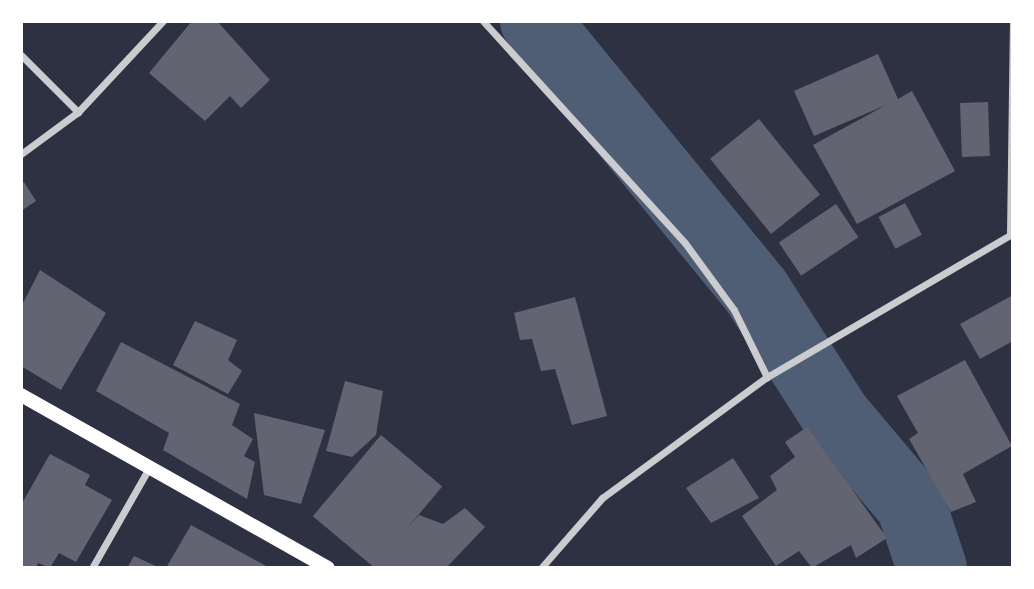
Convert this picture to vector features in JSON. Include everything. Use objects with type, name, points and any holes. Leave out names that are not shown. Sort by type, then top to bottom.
[{"type":"main road","points":[[23,401],[328,568]]},
{"type":"street","points":[[21,154],[78,112],[163,21]]},
{"type":"street","points":[[483,21],[685,243],[734,310],[767,377]]},
{"type":"street","points":[[541,568],[602,498],[767,377],[1012,234],[1013,21]]},
{"type":"street","points":[[21,55],[78,112]]},
{"type":"street","points":[[92,568],[149,468]]},
{"type":"building","points":[[192,21],[217,21],[270,80],[241,108],[230,96],[205,121],[149,73]]},
{"type":"building","points":[[878,54],[898,99],[912,91],[955,171],[857,224],[813,145],[886,105],[814,136],[794,91]]},
{"type":"building","points":[[988,102],[990,156],[962,157],[960,103]]},
{"type":"building","points":[[759,119],[820,194],[771,234],[710,159]]},
{"type":"building","points":[[24,182],[36,201],[21,211],[21,184]]},
{"type":"building","points":[[905,203],[922,235],[895,249],[879,217]]},
{"type":"building","points":[[836,204],[858,237],[801,276],[779,243]]},
{"type":"building","points":[[40,270],[106,313],[61,390],[21,366],[21,307]]},
{"type":"building","points":[[1013,295],[1013,341],[980,359],[960,324]]},
{"type":"building","points":[[575,297],[607,416],[572,425],[555,369],[541,371],[532,339],[520,340],[514,313]]},
{"type":"building","points":[[195,321],[237,340],[228,360],[242,371],[228,394],[173,365]]},
{"type":"building","points":[[121,342],[240,404],[232,425],[253,439],[244,456],[255,462],[247,499],[163,450],[169,433],[96,391]]},
{"type":"building","points":[[965,360],[1012,446],[963,474],[976,502],[951,512],[909,439],[918,433],[897,396]]},
{"type":"building","points":[[345,381],[383,391],[376,435],[352,457],[326,451]]},
{"type":"building","points":[[254,413],[325,430],[301,504],[264,495]]},
{"type":"building","points":[[807,427],[887,538],[856,558],[851,545],[812,568],[799,551],[776,566],[742,516],[777,490],[770,476],[795,457],[785,442]]},
{"type":"building","points":[[381,435],[442,486],[374,568],[313,516]]},
{"type":"building","points":[[50,454],[90,475],[85,485],[112,500],[76,562],[59,553],[50,568],[38,563],[36,568],[21,568],[21,505]]},
{"type":"building","points":[[733,458],[759,498],[711,523],[686,488]]},
{"type":"building","points":[[465,508],[485,527],[446,568],[371,568],[419,515],[443,524]]},
{"type":"building","points":[[191,525],[270,568],[166,568]]},
{"type":"building","points":[[134,556],[160,568],[127,568]]},
{"type":"waterway","points":[[535,21],[756,291],[836,416],[911,505],[932,568]]}]
